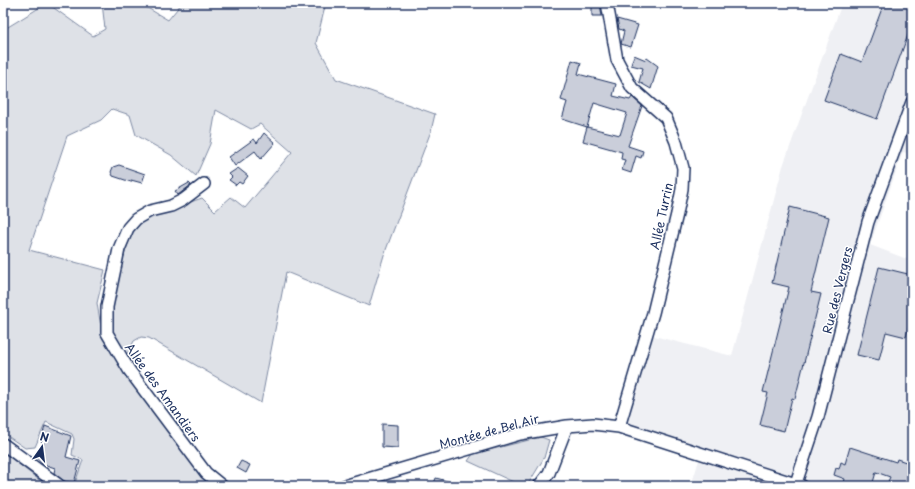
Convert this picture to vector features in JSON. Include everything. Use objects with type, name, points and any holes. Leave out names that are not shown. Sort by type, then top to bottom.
[{"type":"street","name":"Allée Turrin","points":[[608,3],[617,60],[632,88],[666,118],[676,142],[683,168],[682,189],[653,313],[619,427]]},
{"type":"street","name":"Rue des Vergers","points":[[797,485],[818,417],[868,222],[912,102]]},
{"type":"street","name":"Allée des Amandiers","points":[[204,184],[183,200],[171,206],[150,211],[136,219],[128,228],[119,249],[107,307],[107,333],[129,370],[206,473],[222,486]]},
{"type":"street","name":"Montée de Bel Air","points":[[344,486],[520,434],[567,426],[593,424],[619,427],[797,485]]},
{"type":"street","points":[[539,486],[549,473],[567,426]]},
{"type":"street","points":[[3,444],[60,486]]},
{"type":"shaded area","points":[[47,3],[93,36],[105,29],[102,3],[139,3],[168,20],[182,3],[326,3],[316,43],[336,79],[435,114],[431,131],[384,255],[369,306],[286,272],[261,403],[149,338],[141,337],[134,341],[126,357],[113,333],[111,315],[119,272],[129,242],[139,224],[144,220],[160,213],[202,198],[215,211],[231,197],[245,208],[292,152],[260,124],[251,129],[216,110],[210,144],[196,176],[171,155],[136,135],[130,115],[112,109],[101,120],[67,136],[29,250],[105,270],[97,303],[103,339],[114,356],[206,477],[217,486],[74,486],[83,460],[72,455],[74,439],[72,434],[46,422],[35,447],[25,448],[3,433],[3,30]]},
{"type":"shaded area","points":[[842,3],[912,3],[912,154],[903,152],[870,245],[912,261],[912,486],[691,486],[699,460],[623,436],[627,416],[650,335],[732,356],[783,166]]},
{"type":"shaded area","points":[[541,437],[549,440],[544,458],[527,486],[522,486],[468,461],[473,454]]},
{"type":"shaded area","points":[[3,452],[47,486],[3,486]]},
{"type":"building","points":[[592,3],[600,3],[602,16],[592,16]]},
{"type":"building","points":[[884,3],[912,3],[912,24],[877,119],[824,100],[841,54],[862,62]]},
{"type":"building","points":[[617,19],[638,25],[631,47],[621,44],[624,31],[619,29]]},
{"type":"building","points":[[634,55],[646,60],[647,58],[658,66],[651,89],[639,82],[643,68],[631,65]]},
{"type":"building","points":[[572,60],[581,63],[578,74],[616,84],[613,96],[630,100],[632,97],[642,106],[628,146],[643,151],[641,158],[636,156],[631,173],[622,170],[625,160],[621,159],[622,152],[583,141],[587,127],[562,119],[567,102],[561,100]],"holes":[[[594,103],[627,113],[620,135],[587,127]]]},
{"type":"building","points":[[264,133],[275,143],[261,159],[255,151],[235,166],[229,157],[254,139],[257,143]]},
{"type":"building","points":[[119,165],[145,174],[142,183],[131,180],[131,182],[113,176],[111,172],[113,167]]},
{"type":"building","points":[[238,168],[248,176],[242,184],[239,182],[236,185],[229,180],[232,177],[229,174]]},
{"type":"building","points":[[189,183],[191,185],[178,195],[175,191]]},
{"type":"building","points":[[790,207],[829,217],[811,292],[821,294],[795,399],[792,398],[784,431],[760,425],[768,393],[763,392],[789,287],[772,283]]},
{"type":"building","points":[[879,267],[912,275],[912,313],[906,337],[886,332],[879,360],[857,355]]},
{"type":"building","points":[[382,424],[398,425],[398,448],[382,447]]},
{"type":"building","points":[[45,426],[71,436],[66,457],[80,461],[74,483],[64,481],[54,473],[55,468],[43,464],[34,456],[44,443],[41,441]]},
{"type":"building","points":[[850,447],[896,462],[897,459],[912,464],[912,477],[909,476],[905,486],[886,486],[890,477],[876,472],[872,486],[843,486],[845,479],[834,475],[836,468],[839,469],[841,462],[845,464]]},
{"type":"building","points":[[241,461],[250,465],[246,473],[237,468]]},
{"type":"building","points":[[436,478],[458,484],[457,486],[433,486]]}]
